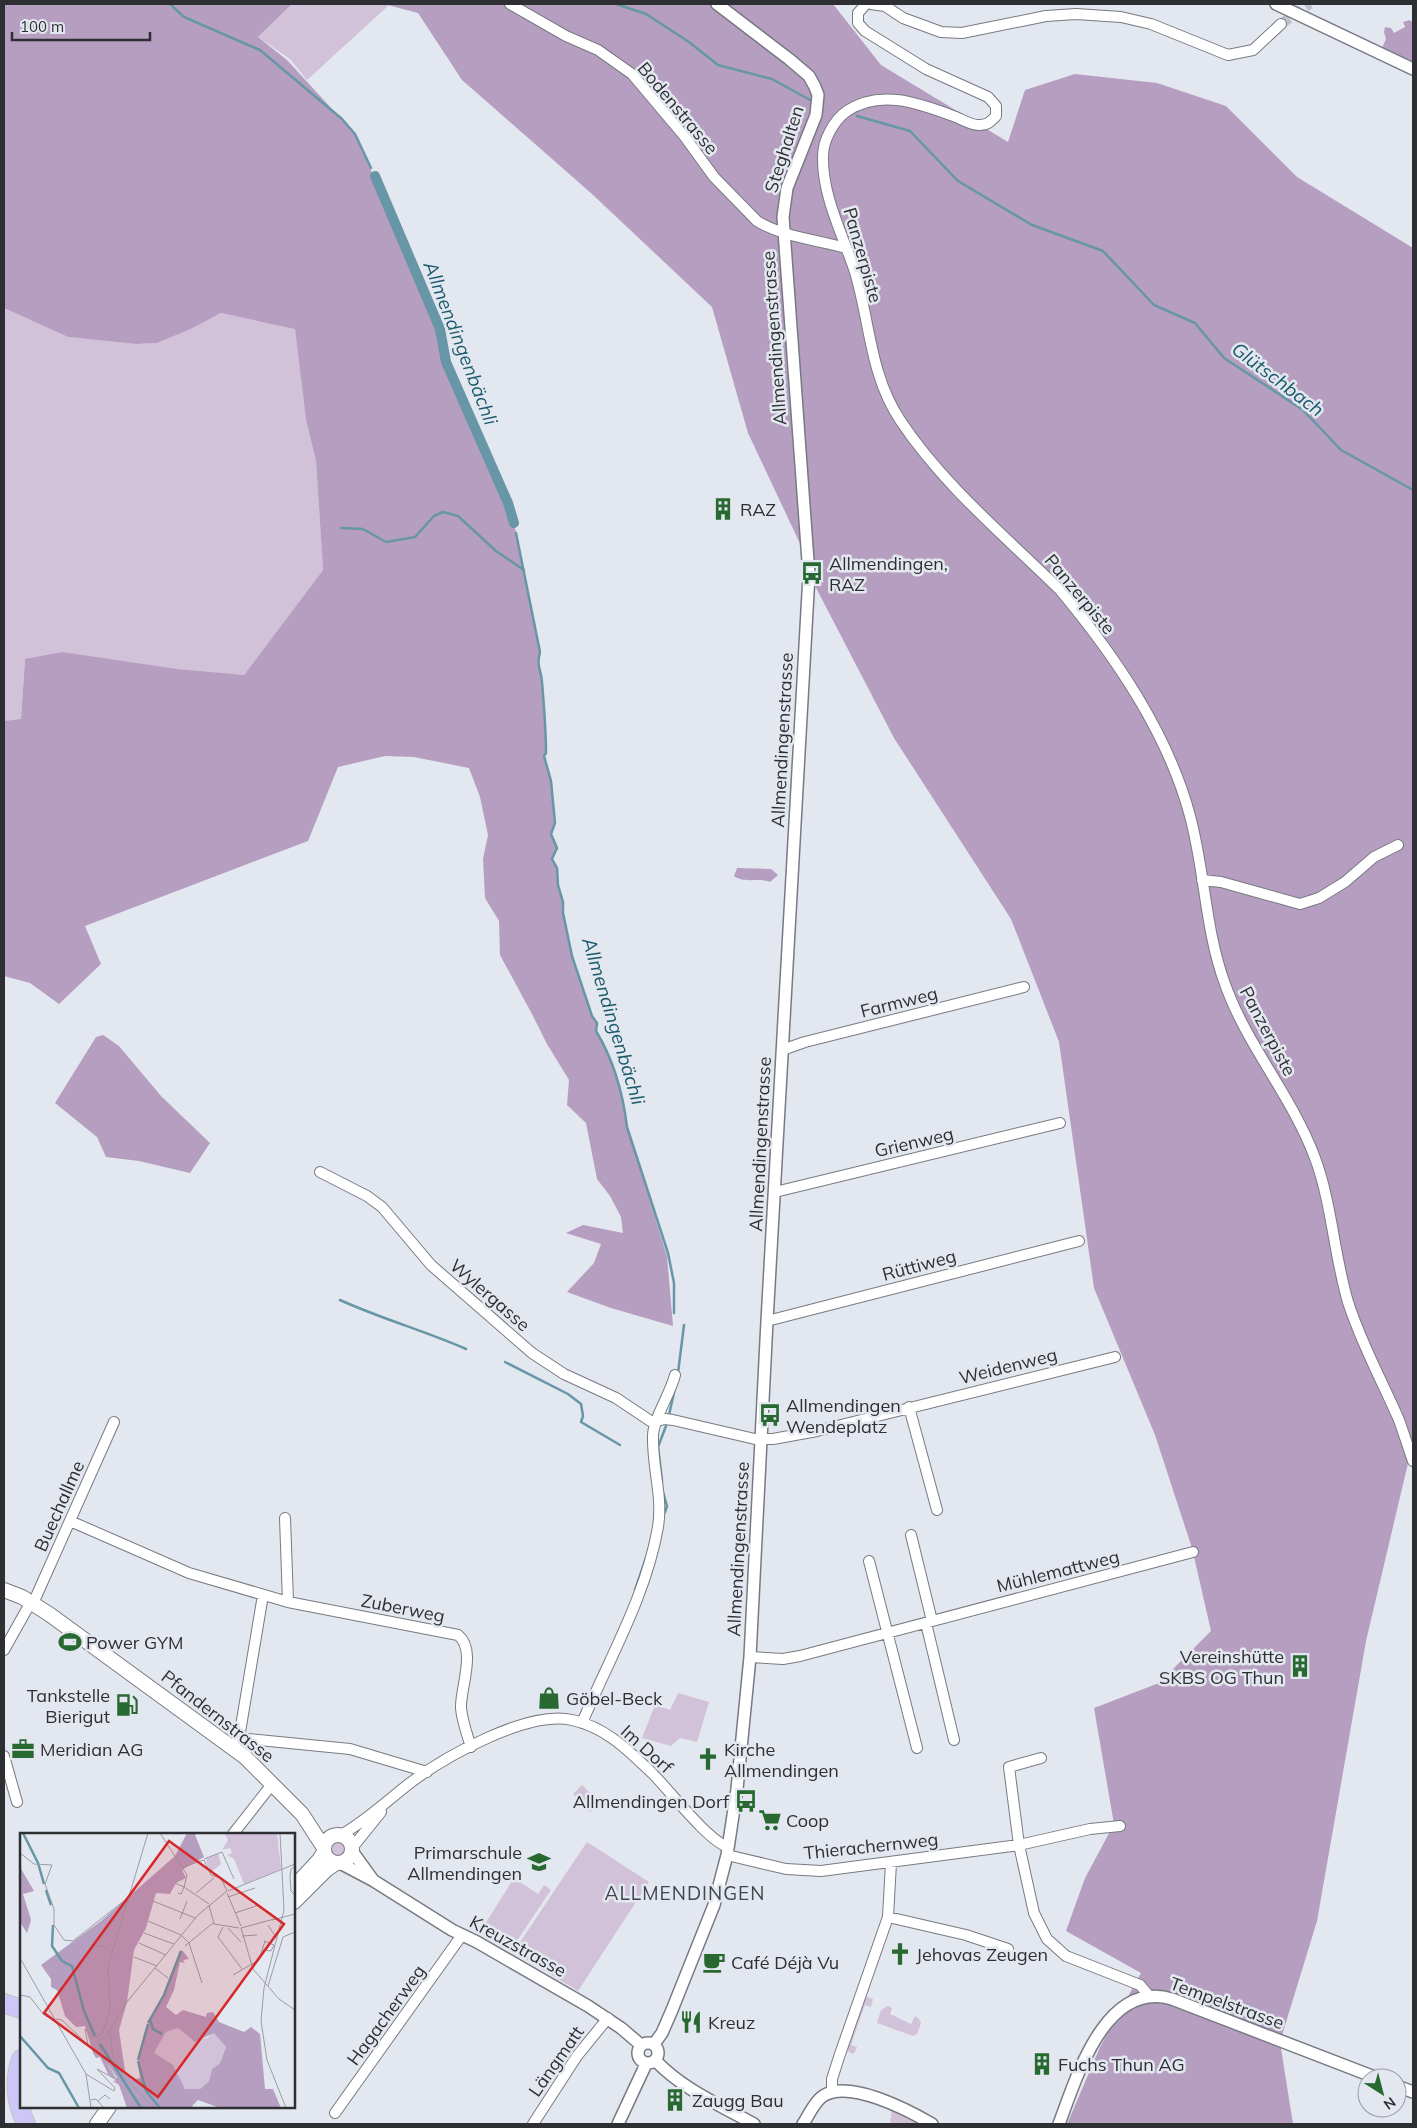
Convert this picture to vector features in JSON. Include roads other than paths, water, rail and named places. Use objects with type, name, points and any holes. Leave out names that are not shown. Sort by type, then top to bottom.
[{"type":"highway","points":[[4,2003],[20,2009]]},
{"type":"highway","points":[[20,2063],[16,2077],[17,2101],[26,2124]]},
{"type":"highway","points":[[4,2095],[18,2124]]},
{"type":"main road","name":"Pfandernstrasse","points":[[4,1590],[32,1603],[236,1742],[302,1814],[328,1832],[338,1835]]},
{"type":"main road","name":"Pfandernstrasse","points":[[302,1814],[324,1850]]},
{"type":"main road","points":[[295,1886],[324,1850],[328,1839],[338,1835],[348,1840],[352,1849],[346,1860],[326,1870],[295,1901]]},
{"type":"main road","points":[[324,1850],[329,1860],[338,1863]]},
{"type":"main road","points":[[96,2124],[109,2108]]},
{"type":"street","name":"Bodenstrasse","points":[[510,4],[566,36],[598,50],[632,74],[685,136],[714,177],[749,214],[765,226],[808,240],[846,248]]},
{"type":"street","name":"Steghalten","points":[[717,4],[789,58],[809,76],[818,95],[816,115],[787,188],[784,231]]},
{"type":"street","name":"Panzerpiste","points":[[866,4],[858,13],[858,23],[865,31],[926,69],[988,97],[996,106],[996,116],[989,124],[979,126],[924,105],[881,98],[867,101],[846,112],[830,130],[822,154],[826,187],[855,273],[876,370],[891,406],[922,452],[936,469],[1060,590],[1091,629],[1157,730],[1181,787],[1191,817],[1212,934],[1223,980],[1243,1025],[1298,1118],[1315,1159],[1327,1203],[1347,1299],[1355,1322],[1399,1420],[1413,1461]]},
{"type":"street","points":[[871,4],[885,6],[903,18],[941,32],[962,33],[1046,16],[1076,14],[1121,17],[1151,24],[1228,55],[1253,50],[1282,24]]},
{"type":"street","points":[[1276,4],[1413,69]]},
{"type":"street","name":"Allmendingenstrasse","points":[[654,2044],[667,2022],[703,1937],[721,1883],[728,1851],[741,1765],[750,1657],[809,564],[784,231]]},
{"type":"street","points":[[1202,880],[1221,882],[1300,904],[1319,898],[1345,882],[1374,857],[1398,845]]},
{"type":"street","name":"Farmweg","points":[[782,1050],[805,1042],[1024,986]]},
{"type":"street","name":"Grienweg","points":[[775,1192],[1060,1123]]},
{"type":"street","name":"Wylergasse","points":[[320,1172],[376,1202],[390,1215],[413,1246],[431,1265],[532,1353],[564,1374],[616,1398],[656,1423]]},
{"type":"street","name":"Rüttiweg","points":[[767,1321],[1079,1240]]},
{"type":"street","name":"Weidenweg","points":[[763,1440],[802,1434],[1115,1357]]},
{"type":"street","points":[[582,1723],[636,1602],[658,1528],[660,1508],[653,1436],[656,1423],[671,1390],[675,1375]]},
{"type":"street","points":[[909,1407],[937,1510]]},
{"type":"street","points":[[656,1423],[673,1420],[763,1440]]},
{"type":"street","name":"Buechallme","points":[[4,1650],[32,1603],[114,1422]]},
{"type":"street","points":[[1409,1448],[1413,1434]]},
{"type":"street","points":[[285,1518],[288,1602]]},
{"type":"street","name":"Zuberweg","points":[[70,1522],[189,1572],[288,1602],[458,1635],[464,1642],[466,1655],[466,1674],[461,1707],[470,1747]]},
{"type":"street","points":[[911,1535],[954,1740]]},
{"type":"street","name":"Mühlemattweg","points":[[750,1657],[791,1658],[1193,1552]]},
{"type":"street","points":[[870,1561],[916,1748]]},
{"type":"street","points":[[264,1594],[236,1742],[350,1750],[426,1772]]},
{"type":"street","name":"Im Dorf","points":[[338,1835],[394,1797],[426,1772],[470,1747],[503,1732],[539,1720],[562,1718],[582,1723],[606,1734],[627,1749],[714,1839],[728,1851]]},
{"type":"street","points":[[4,1756],[17,1802]]},
{"type":"street","points":[[1041,1758],[1009,1767],[1020,1845],[1034,1912],[1047,1939],[1066,1956],[1140,1985],[1150,1996]]},
{"type":"street","points":[[234,1833],[272,1783]]},
{"type":"street","name":"Im Dorf","points":[[352,1849],[394,1797]]},
{"type":"street","name":"Thierachernweg","points":[[728,1851],[786,1869],[808,1871],[890,1863],[1020,1845],[1090,1829],[1120,1826]]},
{"type":"street","name":"Kreuzstrasse","points":[[352,1849],[374,1881]]},
{"type":"street","name":"Kreuzstrasse","points":[[338,1863],[374,1881],[462,1935],[608,2018],[641,2045]]},
{"type":"street","points":[[832,2092],[832,2079],[839,2057],[888,1917],[890,1863]]},
{"type":"street","points":[[888,1917],[966,1935],[1008,1949]]},
{"type":"street","name":"Hagacherweg","points":[[335,2113],[462,1935]]},
{"type":"street","name":"Tempelstrasse","points":[[1059,2124],[1083,2060],[1097,2035],[1125,2007],[1137,2000],[1150,1996],[1172,2000],[1357,2071]]},
{"type":"street","name":"Längmatt","points":[[533,2124],[577,2056],[608,2018]]},
{"type":"street","points":[[618,2124],[651,2062],[658,2052],[654,2044],[648,2042],[641,2045],[638,2054],[651,2062],[685,2086],[754,2124]]},
{"type":"street","points":[[803,2124],[819,2100],[832,2092],[845,2090],[907,2111],[932,2124]]},
{"type":"waterway","name":"Allmendingenbächli","points":[[170,4],[184,17],[260,50],[342,119],[355,134],[371,168]]},
{"type":"waterway","name":"Glütschbach","points":[[616,4],[646,14],[689,42],[718,65],[772,79],[810,100]]},
{"type":"waterway","name":"Glütschbach","points":[[857,116],[910,131],[958,181],[1032,225],[1103,251],[1154,305],[1195,323],[1224,358],[1303,410],[1341,450],[1413,490]]},
{"type":"waterway","name":"Allmendingenbächli","points":[[375,176],[440,329],[446,362],[508,503],[514,523]]},
{"type":"waterway","points":[[341,528],[363,529],[386,542],[415,537],[434,516],[443,512],[458,516],[496,551],[524,570]]},
{"type":"waterway","name":"Allmendingenbächli","points":[[516,533],[540,652],[539,664],[546,735],[546,753],[544,756],[551,781],[555,823],[551,834],[557,848],[552,859],[557,868],[558,885],[563,902],[563,913],[572,956],[592,1016],[597,1023],[596,1031],[616,1077],[627,1127],[668,1253],[674,1283],[674,1313]]},
{"type":"waterway","points":[[340,1300],[466,1349]]},
{"type":"waterway","name":"Allmendingenbächli","points":[[678,1373],[684,1325]]},
{"type":"waterway","points":[[505,1362],[568,1394],[581,1404],[583,1416],[581,1422],[620,1445]]},
{"type":"waterway","name":"Allmendingenbächli","points":[[669,1415],[675,1388]]},
{"type":"waterway","points":[[662,1481],[658,1447],[666,1426]]},
{"type":"waterway","points":[[663,1492],[667,1506],[665,1512]]},
{"type":"waterway","points":[[635,1590],[646,1558]]},
{"type":"tunnel","points":[[1281,24],[1310,4]]},
{"type":"place","name":"RAZ","points":[[723,509]]},
{"type":"place","name":"Allmendingen, RAZ","points":[[812,573]]},
{"type":"place","name":"Allmendingen Wendeplatz","points":[[770,1415]]},
{"type":"place","name":"Power GYM","points":[[70,1642]]},
{"type":"place","name":"Vereinshütte SKBS OG Thun","points":[[1300,1666]]},
{"type":"place","name":"Göbel-Beck","points":[[549,1698]]},
{"type":"place","name":"Tankstelle Bierigut","points":[[127,1705]]},
{"type":"place","name":"Meridian AG","points":[[23,1749]]},
{"type":"place","name":"Kirche Allmendingen","points":[[708,1759]]},
{"type":"place","name":"Allmendingen Dorf","points":[[746,1801]]},
{"type":"place","name":"Coop","points":[[770,1820]]},
{"type":"place","name":"Primarschule Allmendingen","points":[[539,1862]]},
{"type":"place","name":"Jehovas Zeugen","points":[[900,1954]]},
{"type":"place","name":"Café Déjà Vu","points":[[714,1962]]},
{"type":"place","name":"Kreuz","points":[[691,2022]]},
{"type":"place","name":"Fuchs Thun AG","points":[[1042,2064]]},
{"type":"place","name":"Zaugg Bau","points":[[675,2100]]},
{"type":"district","name":"ALLMENDINGEN","points":[[685,1893]]}]
